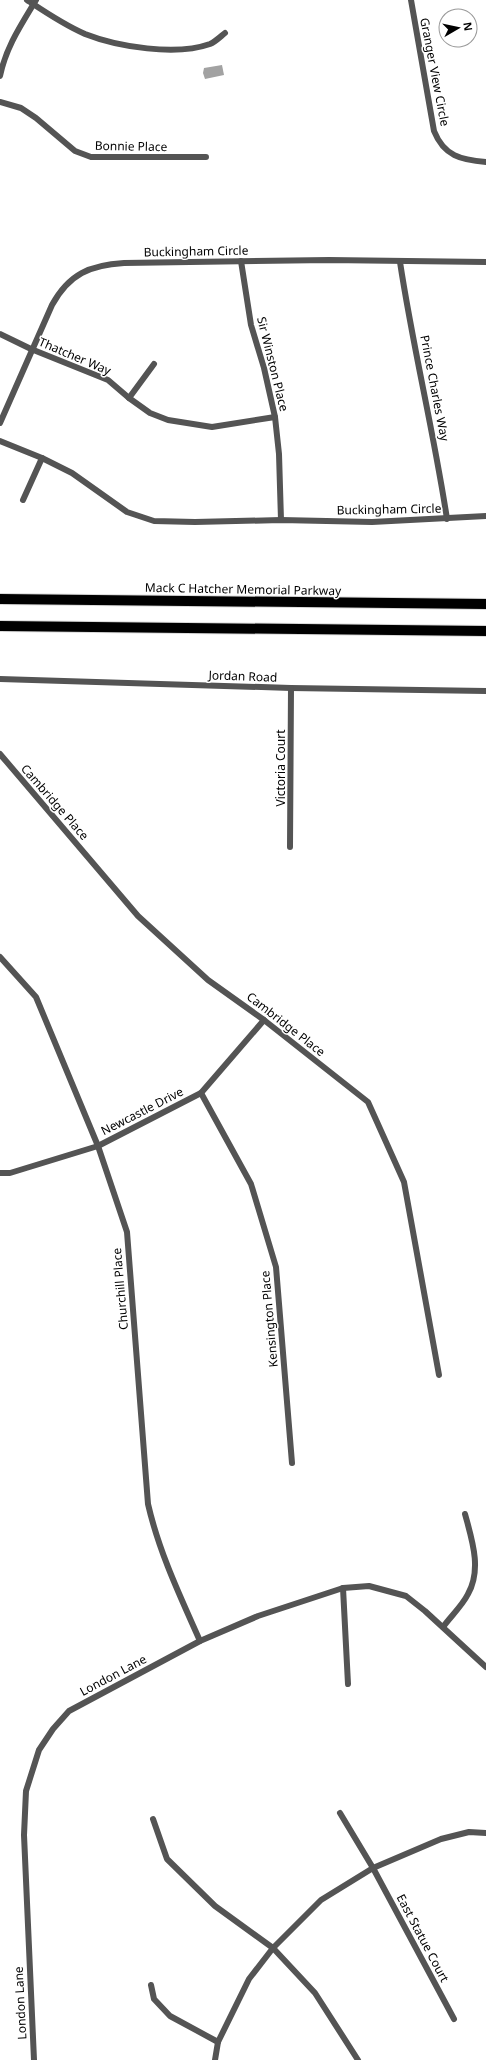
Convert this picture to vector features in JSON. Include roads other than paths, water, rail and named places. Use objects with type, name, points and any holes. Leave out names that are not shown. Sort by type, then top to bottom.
[{"type":"highway","name":"Mack C Hatcher Memorial Parkway","points":[[0,599],[486,604]]},
{"type":"highway","points":[[0,626],[486,631]]},
{"type":"street","points":[[27,0],[34,2],[83,33],[109,42],[133,47],[163,49],[188,48],[211,44],[225,33]]},
{"type":"street","name":"Granger View Circle","points":[[411,0],[434,131],[438,142],[450,153],[461,159],[486,162]]},
{"type":"street","points":[[0,76],[6,55],[16,31],[34,2]]},
{"type":"street","name":"Bonnie Place","points":[[0,102],[21,108],[36,118],[75,151],[91,158],[206,157]]},
{"type":"street","name":"Buckingham Circle","points":[[0,423],[31,349],[60,290],[75,277],[88,270],[106,264],[329,260],[486,262]]},
{"type":"street","name":"Sir Winston Place","points":[[241,261],[251,325],[264,368],[275,417],[279,454],[282,520]]},
{"type":"street","name":"Prince Charles Way","points":[[400,262],[435,445],[447,519]]},
{"type":"street","name":"Thatcher Way","points":[[0,334],[31,349],[108,380],[150,413],[168,420],[212,426],[275,417]]},
{"type":"street","points":[[129,398],[154,364]]},
{"type":"street","name":"Buckingham Circle","points":[[0,441],[42,458],[72,473],[127,512],[154,521],[194,522],[282,520],[372,522],[486,516]]},
{"type":"street","points":[[23,500],[42,458]]},
{"type":"street","name":"Jordan Road","points":[[0,679],[291,688],[486,691]]},
{"type":"street","name":"Victoria Court","points":[[290,847],[291,688]]},
{"type":"street","name":"Cambridge Place","points":[[0,754],[138,916],[208,980],[264,1020],[368,1102],[404,1182],[438,1375]]},
{"type":"street","name":"Churchill Place","points":[[0,957],[36,997],[98,1146],[127,1232],[148,1504],[155,1535],[166,1566],[200,1641]]},
{"type":"street","name":"Newcastle Drive","points":[[0,1173],[10,1173],[98,1146],[201,1093],[264,1020]]},
{"type":"street","name":"Kensington Place","points":[[201,1093],[251,1184],[276,1266],[292,1463]]},
{"type":"street","points":[[443,1626],[468,1594],[474,1573],[474,1548],[465,1514]]},
{"type":"street","name":"London Lane","points":[[34,2060],[24,1835],[26,1791],[39,1750],[53,1729],[69,1711],[200,1641],[258,1616],[343,1588],[369,1586],[396,1592],[406,1596],[443,1626],[486,1667]]},
{"type":"street","points":[[343,1588],[348,1684]]},
{"type":"street","name":"East Statue Court","points":[[340,1813],[373,1868],[454,2019]]},
{"type":"street","points":[[153,1820],[167,1859],[215,1906],[273,1948],[314,1993],[358,2060]]},
{"type":"street","points":[[215,2060],[218,2042],[249,1979],[273,1948],[321,1900],[373,1868],[441,1839],[469,1832],[486,1833]]},
{"type":"street","points":[[151,1985],[154,1999],[170,2016],[218,2042]]}]
